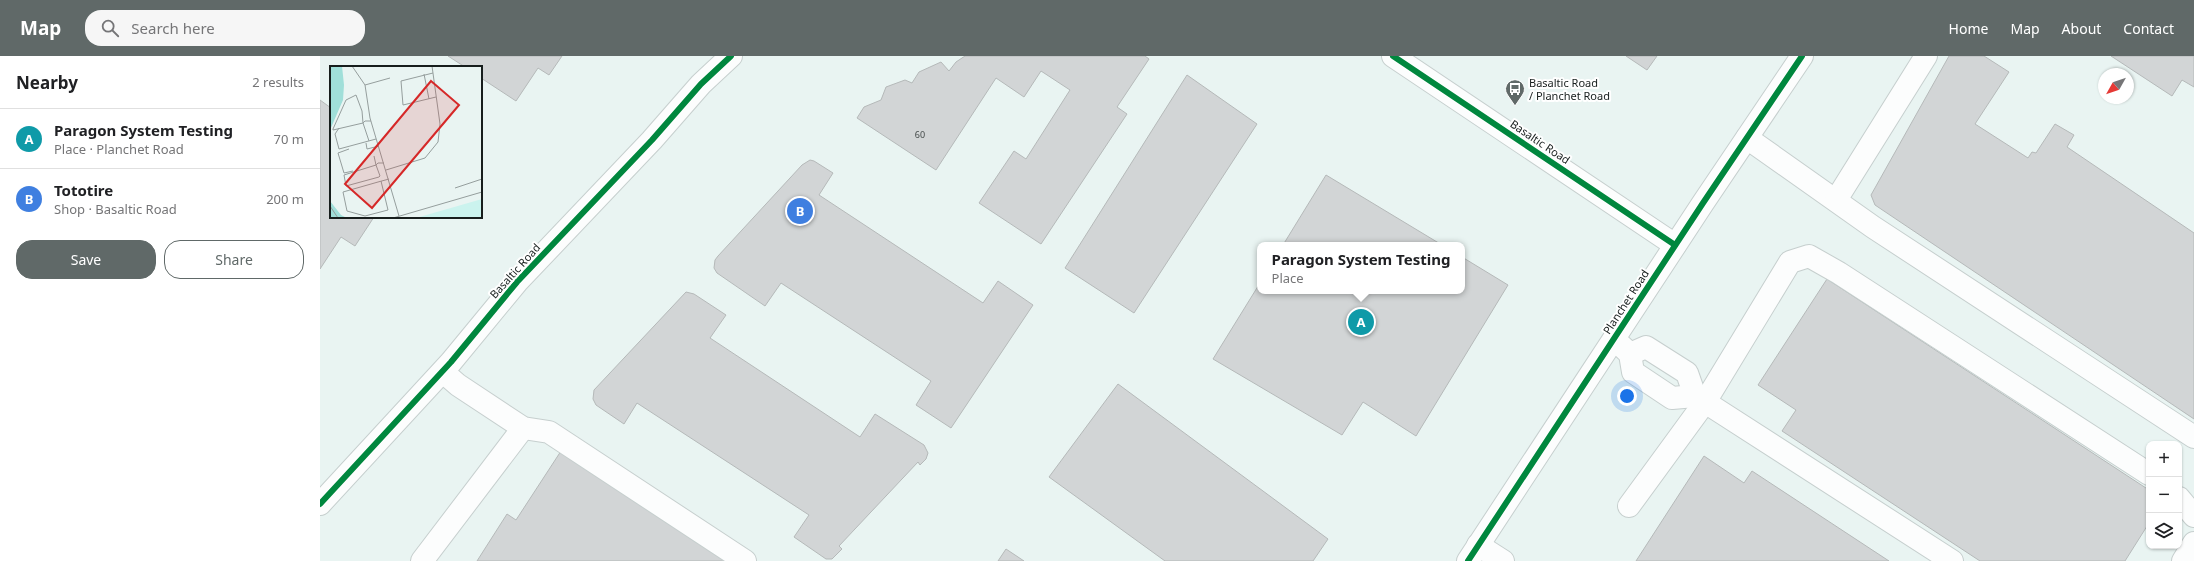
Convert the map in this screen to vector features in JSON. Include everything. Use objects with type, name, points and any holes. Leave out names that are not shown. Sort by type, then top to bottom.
[{"type":"street","name":"Basaltic Road","points":[[320,504],[443,372],[517,282],[652,140],[701,84],[731,56]]},
{"type":"street","name":"Basaltic Road","points":[[1393,56],[1676,245]]},
{"type":"street","name":"Planchet Road","points":[[1473,553],[1802,56]]},
{"type":"street","points":[[1836,200],[1926,56]]},
{"type":"street","points":[[1747,138],[1836,200],[2194,437]]},
{"type":"street","points":[[1629,506],[1790,262],[1809,256],[1839,273],[2146,472]]},
{"type":"street","points":[[1614,339],[1630,354],[1633,372],[1672,398],[1700,399],[1952,561]]},
{"type":"street","points":[[1630,354],[1646,347],[1687,372],[1700,399]]},
{"type":"street","points":[[443,372],[458,385],[523,428],[549,432],[745,561]]},
{"type":"street","points":[[422,561],[523,428]]},
{"type":"street","points":[[2182,502],[2194,516]]},
{"type":"street","points":[[1900,527],[1932,561]]},
{"type":"street","points":[[2183,561],[2194,543]]},
{"type":"street","points":[[1473,553],[1503,561]]},
{"type":"building","points":[[448,56],[562,56],[549,75],[538,68],[516,101],[482,79],[482,66],[463,66]]},
{"type":"building","points":[[965,56],[1145,56],[1149,59],[1117,107],[1127,114],[1041,244],[979,203],[1014,151],[1026,159],[1070,90],[1041,71],[1024,97],[996,78],[936,170],[857,118],[864,107],[881,100],[886,87],[905,80],[912,83],[919,72],[941,62],[949,71],[956,62]]},
{"type":"building","points":[[1626,56],[1657,56],[1647,70]]},
{"type":"building","points":[[1949,56],[1984,56],[2009,72],[1975,124],[2028,158],[2032,152],[2036,153],[2055,124],[2074,135],[2067,147],[2194,233],[2194,419],[1875,205],[1871,195]]},
{"type":"building","points":[[2111,56],[2194,56],[2194,87],[2182,80],[2172,96],[2134,71],[2134,68],[2129,68]]},
{"type":"building","points":[[1187,75],[1257,124],[1134,313],[1065,268]]},
{"type":"building","points":[[320,100],[330,107],[330,218],[373,218],[355,246],[341,237],[320,269]]},
{"type":"building","points":[[810,160],[833,173],[819,195],[983,303],[998,281],[1033,305],[951,428],[916,405],[931,381],[781,283],[765,306],[717,273],[714,268],[715,260],[718,256],[802,165]]},
{"type":"building","points":[[1326,175],[1437,242],[1285,242]]},
{"type":"building","points":[[1465,259],[1508,285],[1416,436],[1363,402],[1342,435],[1213,359],[1257,288],[1257,294],[1465,294]]},
{"type":"building","points":[[1827,279],[2146,488],[2146,528],[2125,561],[1980,561],[1782,431],[1796,410],[1758,385]]},
{"type":"building","points":[[686,292],[694,294],[726,315],[710,338],[860,437],[875,414],[924,445],[928,453],[926,459],[920,465],[918,462],[839,546],[842,549],[832,559],[826,559],[794,537],[809,515],[637,403],[624,424],[596,405],[593,399],[594,390]]},
{"type":"building","points":[[1118,384],[1328,539],[1313,561],[1165,561],[1049,477]]},
{"type":"building","points":[[561,451],[731,561],[477,561],[507,514],[516,520]]},
{"type":"building","points":[[1704,456],[1744,483],[1752,471],[1889,561],[1636,561]]},
{"type":"building","points":[[1006,549],[1024,561],[998,561]]},
{"type":"cycle path","points":[[320,504],[451,362],[517,282],[652,140],[701,84],[731,56]]},
{"type":"cycle path","points":[[1393,56],[1675,245]]},
{"type":"cycle path","points":[[1468,561],[1703,203],[1802,56]]},
{"type":"place","name":"Basaltic Road / Planchet Road","points":[[1515,106]]},
{"type":"place","name":"Tototire","points":[[800,211]]},
{"type":"place","name":"Paragon System Testing","points":[[1361,322]]}]
